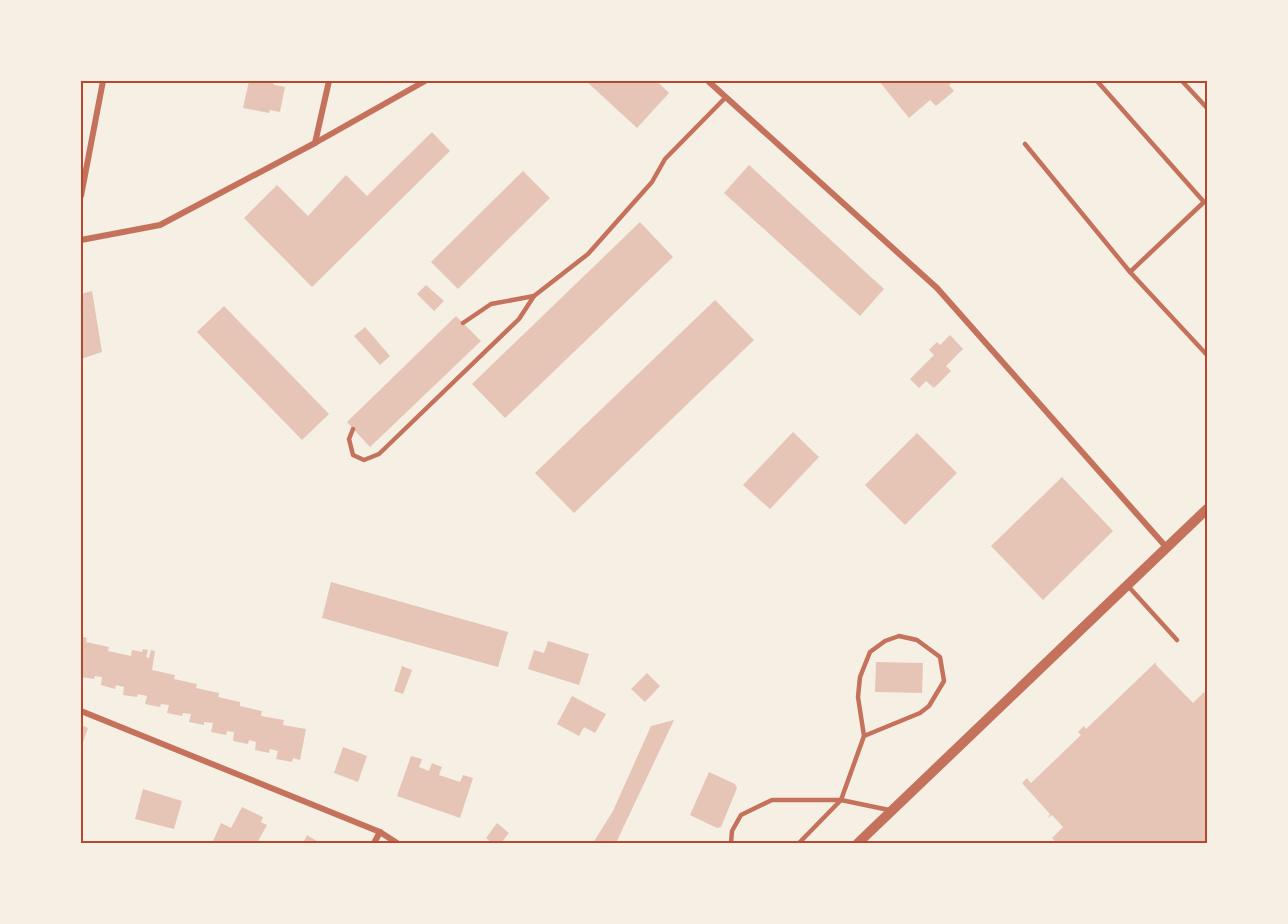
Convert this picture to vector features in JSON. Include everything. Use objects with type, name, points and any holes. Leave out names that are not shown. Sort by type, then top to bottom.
[{"type":"street","points":[[81,196],[103,81]]},
{"type":"street","points":[[315,143],[329,81]]},
{"type":"street","points":[[81,240],[160,225],[315,143],[425,81]]},
{"type":"street","points":[[708,81],[937,288],[1167,548]]},
{"type":"street","points":[[858,843],[1207,509]]},
{"type":"street","points":[[81,711],[380,832],[397,843]]},
{"type":"street","points":[[374,843],[380,832]]},
{"type":"lane","points":[[1097,81],[1206,204],[1130,272]]},
{"type":"lane","points":[[1182,81],[1207,108]]},
{"type":"lane","points":[[353,429],[349,439],[352,455],[364,460],[379,454],[519,319],[534,296],[588,254],[652,182],[665,159],[726,97]]},
{"type":"lane","points":[[1025,144],[1130,272],[1207,355]]},
{"type":"lane","points":[[463,323],[491,304],[534,296]]},
{"type":"lane","points":[[1128,586],[1177,640]]},
{"type":"lane","points":[[799,843],[841,800],[864,735],[858,697],[860,677],[870,652],[885,641],[899,636],[917,640],[940,657],[944,681],[929,706],[920,713],[864,735]]},
{"type":"lane","points":[[731,843],[732,831],[741,815],[772,800],[841,800],[892,811]]},
{"type":"building","points":[[249,81],[269,81],[285,87],[280,112],[270,110],[269,113],[243,108]]},
{"type":"building","points":[[586,81],[657,81],[669,93],[637,128]]},
{"type":"building","points":[[879,81],[953,81],[949,85],[954,91],[936,106],[930,100],[909,118]]},
{"type":"building","points":[[432,132],[450,151],[312,287],[244,218],[277,185],[308,216],[346,175],[367,196]]},
{"type":"building","points":[[749,165],[884,289],[860,316],[724,193]]},
{"type":"building","points":[[523,171],[550,198],[458,289],[431,262]]},
{"type":"building","points":[[640,222],[673,257],[505,418],[472,384]]},
{"type":"building","points":[[426,285],[444,301],[434,311],[417,294]]},
{"type":"building","points":[[92,291],[102,352],[81,359],[81,294]]},
{"type":"building","points":[[715,300],[754,340],[574,513],[535,473]]},
{"type":"building","points":[[224,306],[329,414],[302,440],[197,332]]},
{"type":"building","points":[[456,316],[481,341],[370,447],[347,422]]},
{"type":"building","points":[[365,327],[390,356],[380,365],[354,336]]},
{"type":"building","points":[[950,335],[963,349],[946,366],[951,371],[934,388],[926,381],[919,388],[910,379],[934,355],[929,350],[937,342],[940,345]]},
{"type":"building","points":[[793,432],[819,457],[770,509],[743,485]]},
{"type":"building","points":[[917,433],[957,473],[905,525],[865,485]]},
{"type":"building","points":[[1062,477],[1113,531],[1043,600],[991,546]]},
{"type":"building","points":[[331,582],[508,632],[498,667],[322,618]]},
{"type":"building","points":[[81,636],[87,638],[86,642],[109,647],[108,651],[131,656],[132,650],[142,652],[143,649],[148,650],[146,657],[149,658],[151,650],[155,651],[152,670],[175,675],[174,679],[197,684],[196,688],[219,693],[218,697],[240,702],[240,706],[262,711],[261,716],[284,720],[283,725],[306,729],[300,760],[293,758],[292,762],[276,759],[278,751],[270,749],[269,753],[255,750],[256,742],[249,740],[248,744],[233,741],[234,732],[227,731],[226,735],[211,732],[213,723],[204,722],[204,725],[189,722],[191,714],[183,713],[182,716],[167,713],[169,705],[161,704],[160,707],[145,704],[147,696],[138,694],[137,697],[123,695],[124,687],[116,685],[115,689],[101,685],[102,677],[95,676],[94,679],[81,677]]},
{"type":"building","points":[[548,641],[589,654],[579,685],[528,669],[534,650],[544,653]]},
{"type":"building","points":[[876,662],[923,663],[922,693],[875,692]]},
{"type":"building","points":[[1156,662],[1156,665],[1193,703],[1204,692],[1207,696],[1207,843],[1057,843],[1052,838],[1063,827],[1052,815],[1048,818],[1050,814],[1022,783],[1027,778],[1031,783],[1081,735],[1078,732],[1084,726],[1086,729]]},
{"type":"building","points":[[402,666],[412,670],[403,694],[394,691]]},
{"type":"building","points":[[647,673],[660,686],[645,702],[631,689]]},
{"type":"building","points":[[572,696],[606,714],[595,733],[584,727],[579,736],[557,724]]},
{"type":"building","points":[[674,720],[616,843],[593,843],[613,811],[651,726]]},
{"type":"building","points":[[81,725],[88,728],[81,748]]},
{"type":"building","points":[[343,747],[367,756],[358,782],[334,773]]},
{"type":"building","points":[[411,756],[422,759],[419,767],[429,771],[432,763],[442,767],[439,775],[460,782],[463,775],[473,778],[460,818],[397,796]]},
{"type":"building","points":[[709,772],[735,784],[737,788],[721,827],[717,828],[690,815]]},
{"type":"building","points":[[143,789],[182,801],[174,829],[135,819]]},
{"type":"building","points":[[242,807],[263,817],[261,822],[267,825],[257,843],[216,843],[213,841],[221,823],[231,828]]},
{"type":"building","points":[[497,823],[509,833],[501,843],[492,843],[486,838]]},
{"type":"building","points":[[307,835],[320,843],[303,843]]}]
